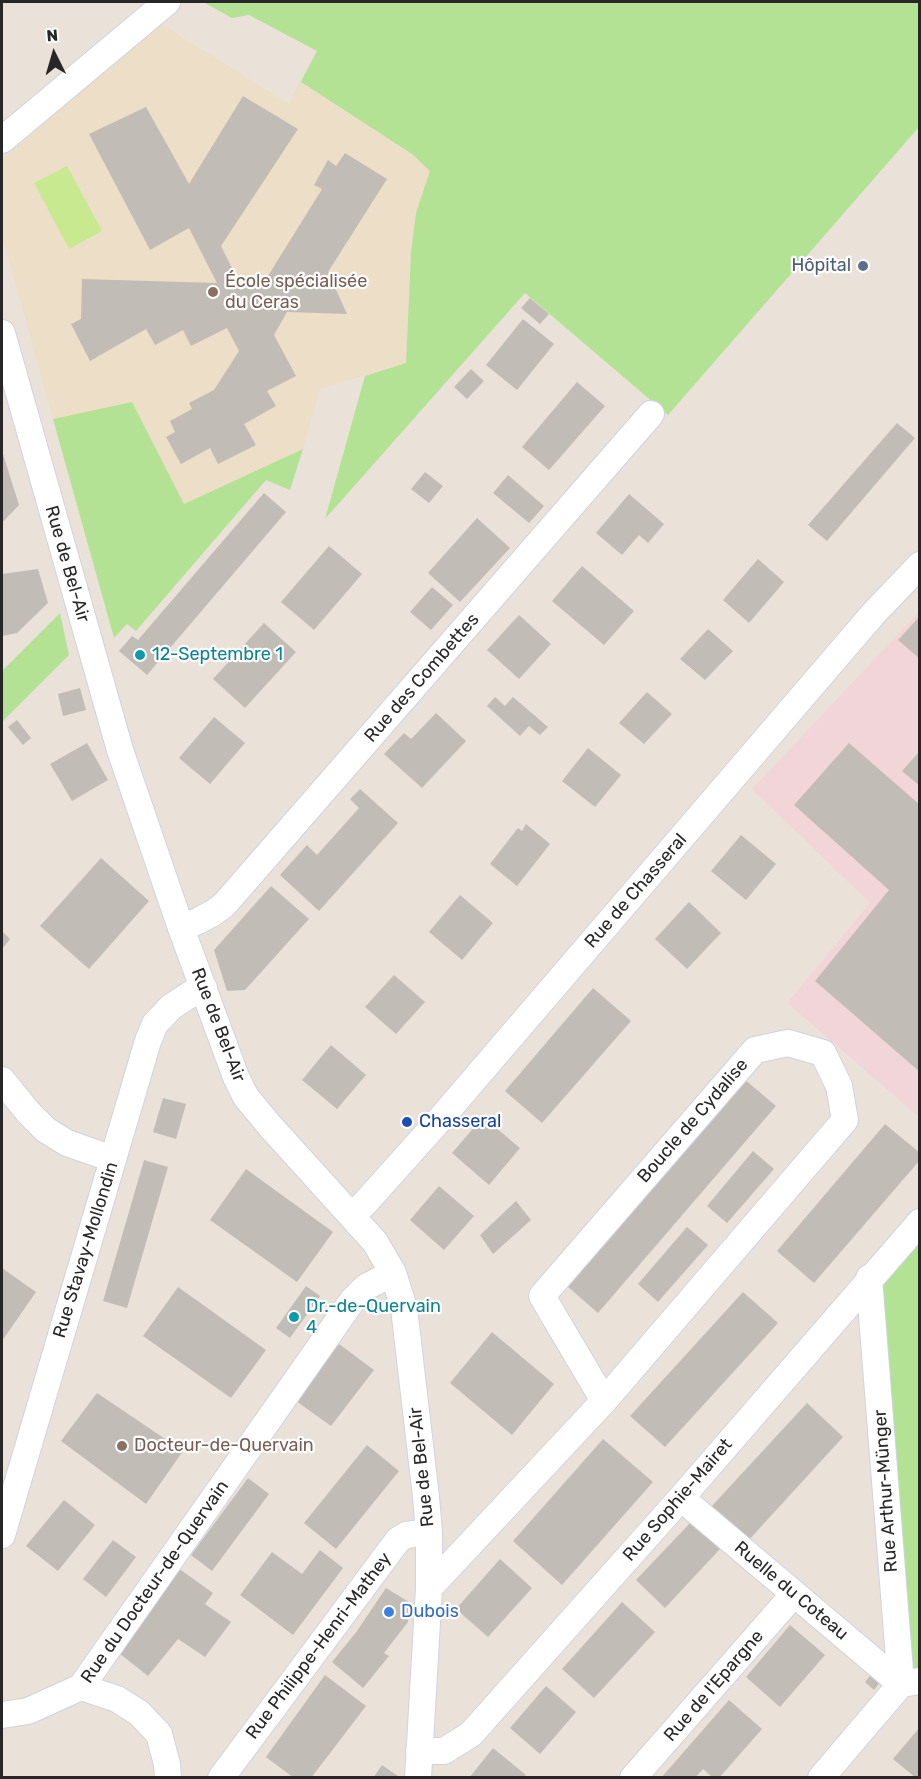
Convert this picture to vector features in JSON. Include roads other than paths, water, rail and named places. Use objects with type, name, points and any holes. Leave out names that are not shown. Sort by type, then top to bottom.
[{"type":"street","points":[[2,140],[167,2]]},
{"type":"street","name":"Rue de Bel-Air","points":[[2,333],[5,359],[120,750],[181,928],[236,1077],[246,1097],[270,1126],[375,1242],[393,1273],[404,1308],[429,1532],[429,1588],[418,1778]]},
{"type":"street","name":"Rue des Combettes","points":[[181,928],[198,921],[224,905],[651,414]]},
{"type":"street","name":"Rue de Chasseral","points":[[352,1216],[442,1117],[874,613],[920,565]]},
{"type":"street","name":"Rue Stavay-Mollondin","points":[[2,1535],[148,1041],[155,1024],[171,1007],[204,988]]},
{"type":"street","name":"Boucle de Cydalise","points":[[429,1588],[604,1401],[845,1120],[839,1086],[823,1053],[788,1042],[755,1050],[542,1296],[604,1401]]},
{"type":"street","points":[[2,1080],[46,1130],[67,1143],[113,1159]]},
{"type":"street","name":"Rue Sophie-Mairet","points":[[420,1751],[444,1751],[471,1734],[681,1498],[869,1278],[920,1222]]},
{"type":"street","name":"Rue du Docteur-de-Quervain","points":[[2,1714],[28,1711],[81,1687],[352,1301],[366,1287],[393,1273]]},
{"type":"street","name":"Rue Arthur-Münger","points":[[869,1278],[910,1683]]},
{"type":"street","name":"Ruelle du Coteau","points":[[681,1498],[794,1594],[910,1683]]},
{"type":"street","name":"Rue Philippe-Henri-Mathey","points":[[221,1778],[398,1540],[406,1536],[429,1532]]},
{"type":"street","name":"Rue de l'Epargne","points":[[633,1778],[794,1594]]},
{"type":"street","points":[[822,1778],[910,1683]]},
{"type":"street","points":[[81,1687],[117,1699],[139,1713],[159,1734],[167,1764],[168,1778]]},
{"type":"place","name":"Hôpital","points":[[863,266]]},
{"type":"place","name":"École spécialisée du Ceras","points":[[213,292]]},
{"type":"place","name":"12-Septembre 1","points":[[140,655]]},
{"type":"place","name":"Chasseral","points":[[407,1122]]},
{"type":"place","name":"Dr.-de-Quervain 4","points":[[294,1317]]},
{"type":"place","name":"Docteur-de-Quervain","points":[[122,1446]]},
{"type":"place","name":"Dubois","points":[[389,1612]]}]
